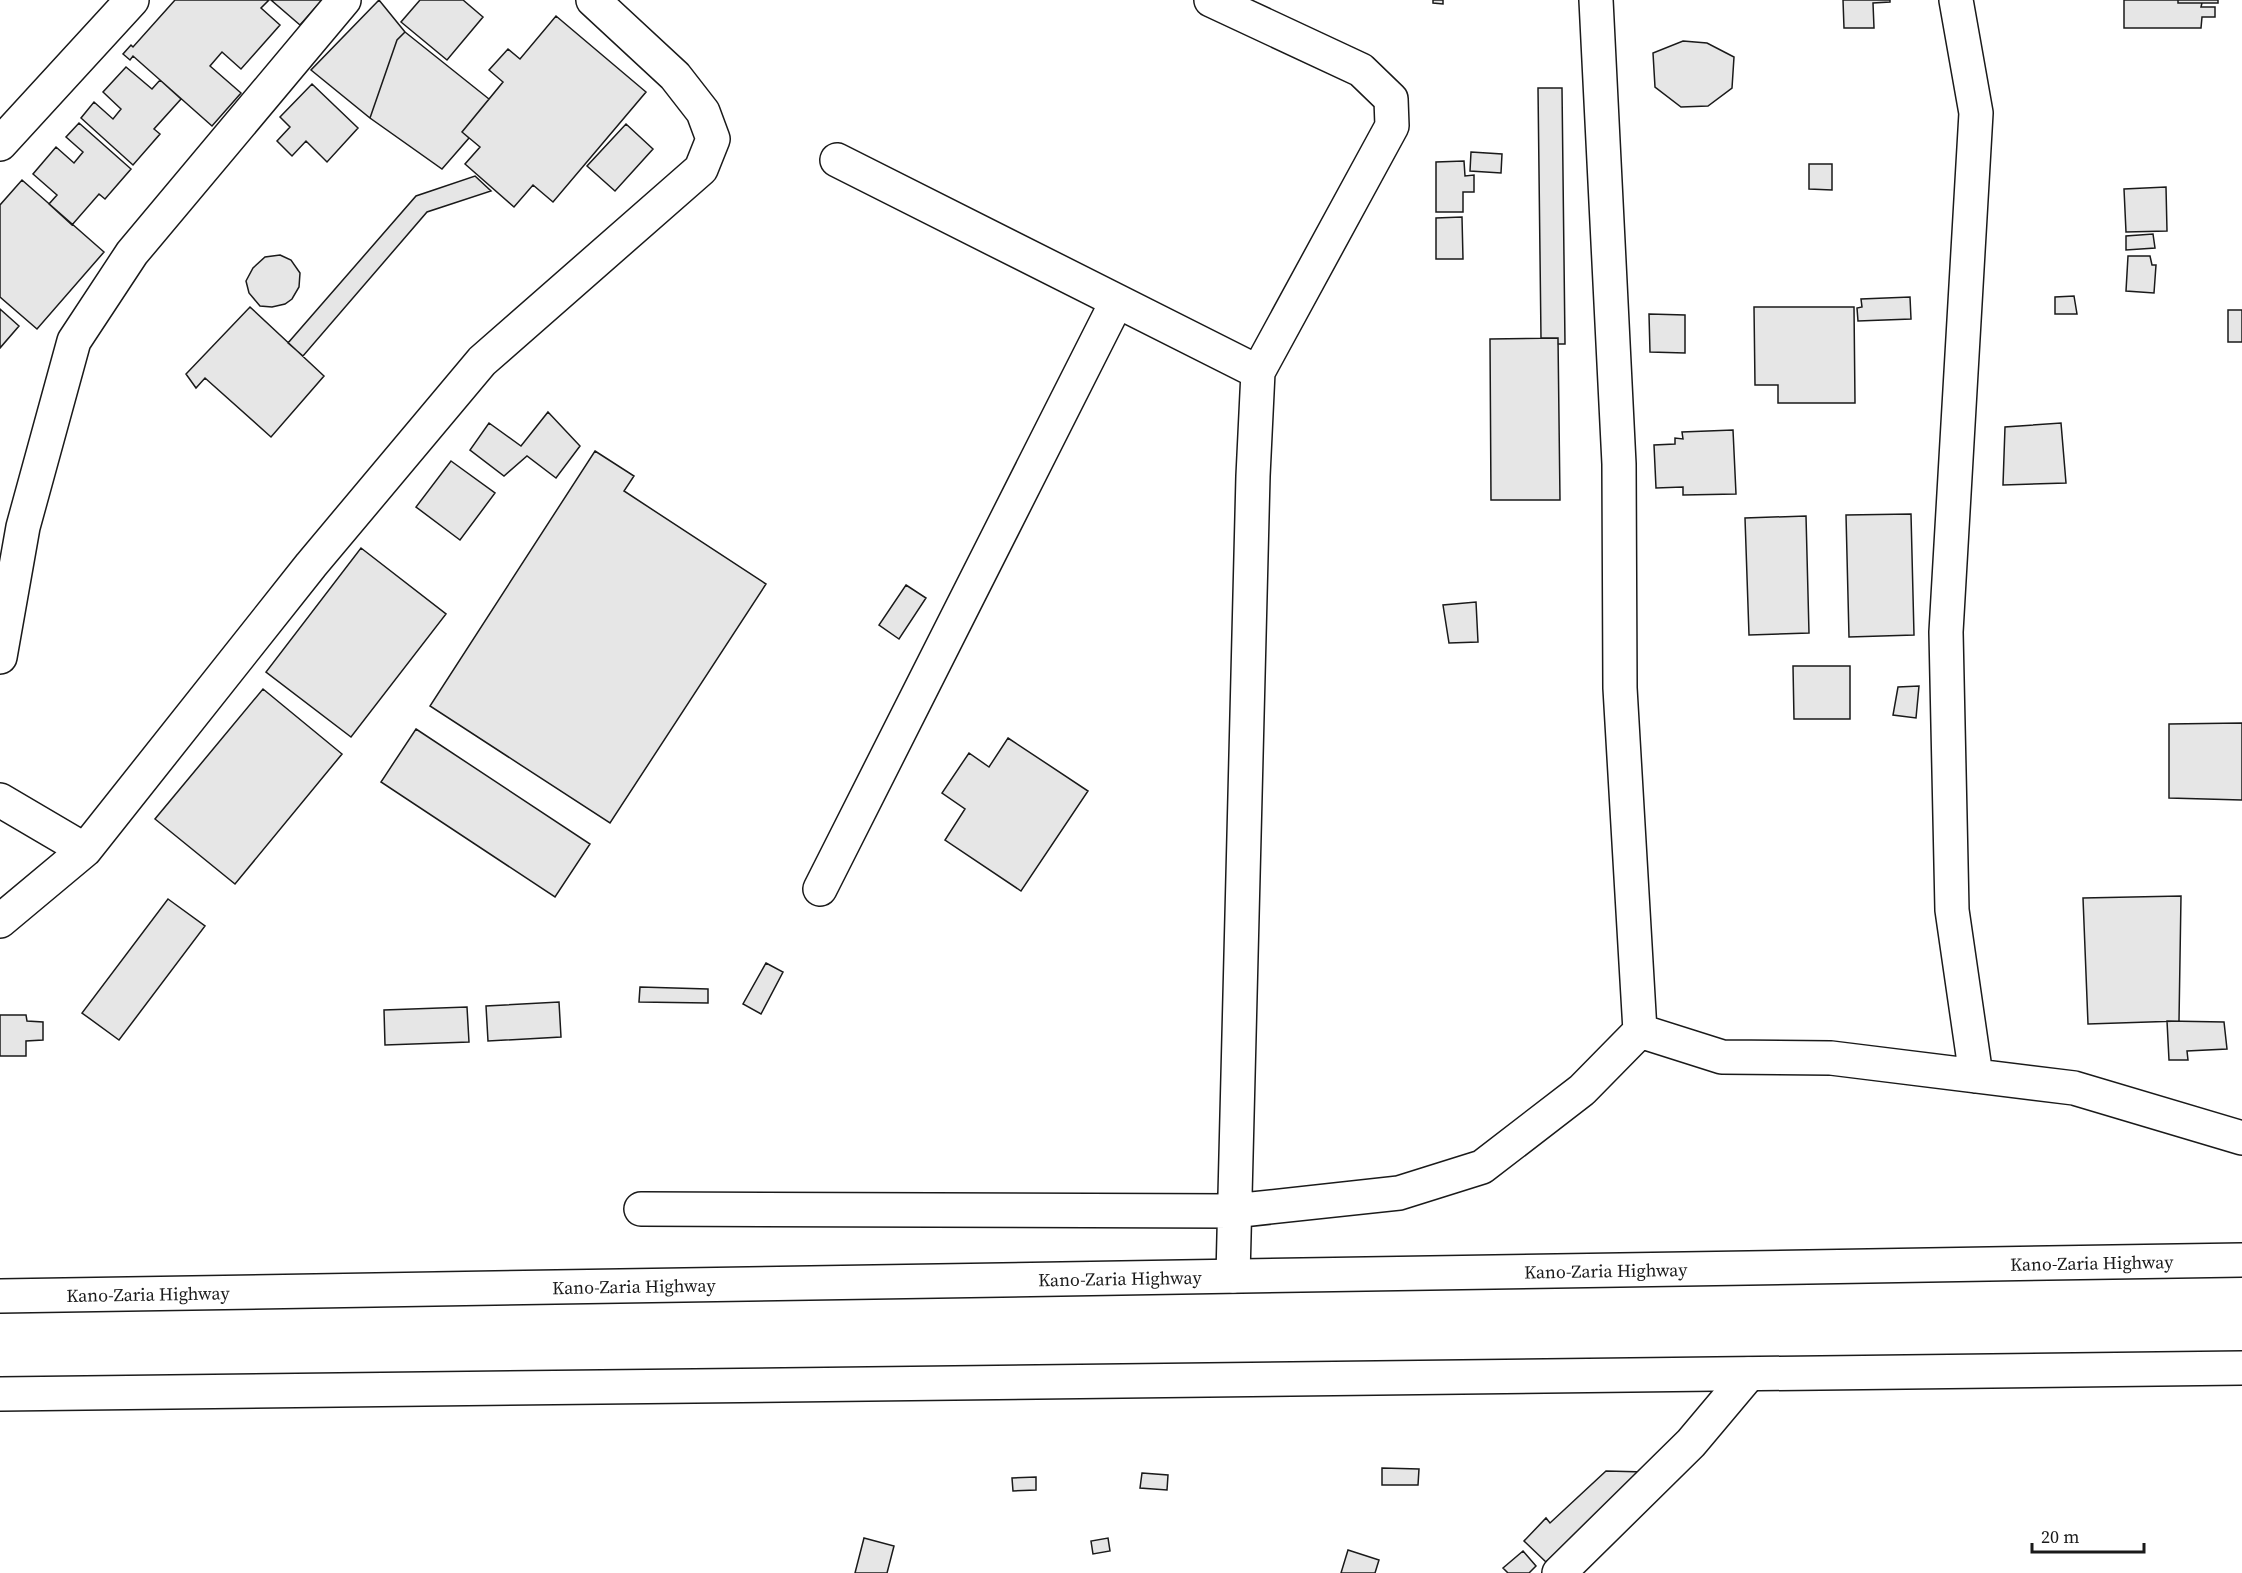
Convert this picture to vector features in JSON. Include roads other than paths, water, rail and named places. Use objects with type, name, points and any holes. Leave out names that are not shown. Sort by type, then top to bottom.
[{"type":"main road","points":[[0,144],[132,0]]},
{"type":"main road","points":[[0,657],[23,527],[74,341],[132,253],[344,0]]},
{"type":"main road","points":[[0,921],[85,850],[310,566],[482,361],[701,169],[713,139],[703,112],[675,76],[593,0]]},
{"type":"main road","points":[[1211,0],[1361,70],[1391,99],[1392,126],[1258,372],[1233,1276]]},
{"type":"main road","points":[[641,1209],[1233,1211],[1399,1193],[1482,1167],[1582,1090],[1640,1031],[1620,688],[1619,464],[1596,0]]},
{"type":"main road","points":[[1956,0],[1976,112],[1946,632],[1952,910],[1976,1076]]},
{"type":"main road","points":[[837,160],[1258,372]]},
{"type":"main road","points":[[820,889],[1117,301]]},
{"type":"main road","points":[[0,800],[85,850]]},
{"type":"main road","points":[[1640,1031],[1722,1057],[1832,1058],[2074,1088],[2242,1138]]},
{"type":"main road","name":"Kano-Zaria Highway","points":[[0,1296],[2242,1260]]},
{"type":"main road","points":[[0,1394],[2242,1368]]},
{"type":"main road","points":[[1559,1573],[1691,1443],[1749,1374]]}]
